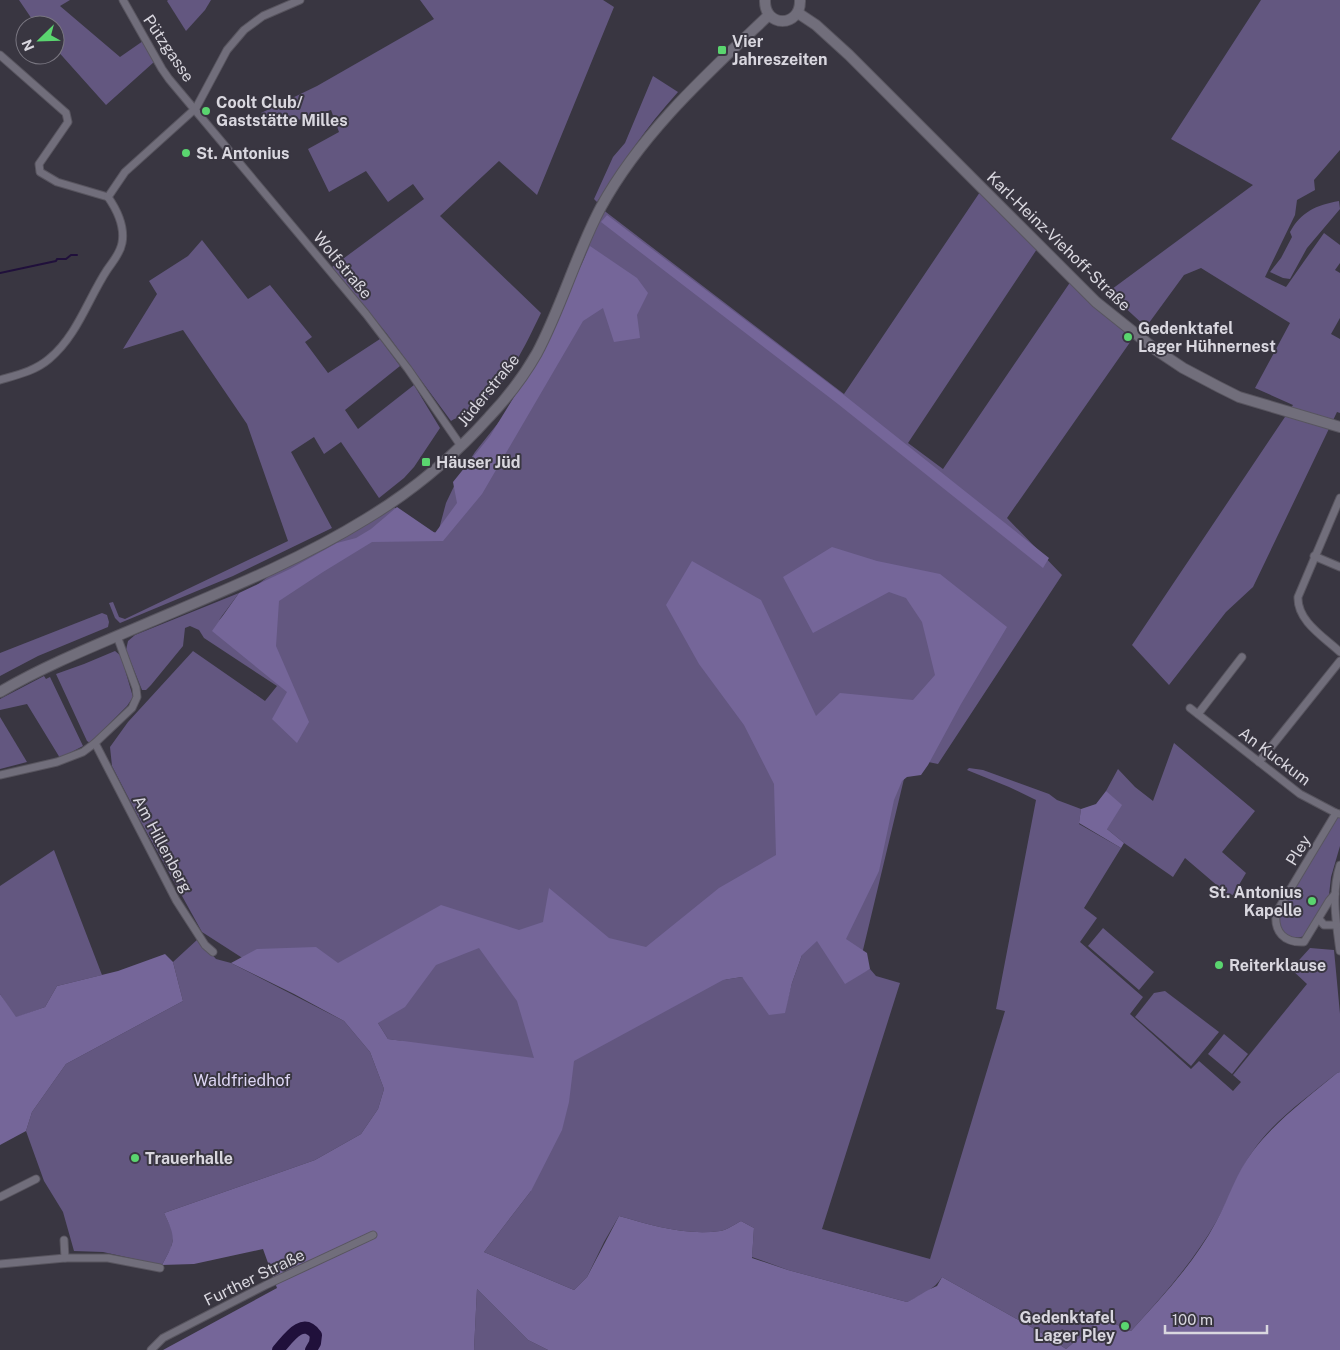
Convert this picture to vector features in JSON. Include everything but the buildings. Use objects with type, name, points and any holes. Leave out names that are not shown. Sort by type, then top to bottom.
[{"type":"main road","points":[[765,0],[766,11],[769,15],[774,19],[784,21],[790,20],[798,12],[800,0]]},
{"type":"main road","name":"Karl-Heinz-Viehoff-Straße","points":[[798,12],[850,55],[1096,302],[1135,335],[1183,368],[1239,397],[1340,427]]},
{"type":"main road","name":"Jüderstraße","points":[[0,692],[44,668],[277,566],[334,538],[390,503],[461,446],[504,400],[536,354],[601,208],[631,159],[703,79],[769,15]]},
{"type":"street","name":"Pützgasse","points":[[123,0],[162,69],[196,108]]},
{"type":"street","points":[[108,197],[125,172],[196,108],[227,50],[244,30],[263,16],[300,0]]},
{"type":"street","points":[[0,55],[66,113],[68,117],[68,122],[38,164],[40,172],[57,182],[108,197],[115,207],[122,226],[123,241],[120,252],[107,270],[63,346],[48,360],[24,373],[0,380]]},
{"type":"street","name":"Wolfstraße","points":[[196,108],[231,154],[366,314],[461,446]]},
{"type":"street","points":[[1340,498],[1298,597],[1299,610],[1303,617],[1340,652]]},
{"type":"street","points":[[1314,556],[1340,567]]},
{"type":"street","points":[[0,775],[57,762],[74,756],[95,744],[132,708],[137,697],[136,688],[117,636]]},
{"type":"street","points":[[1198,714],[1242,658]]},
{"type":"street","points":[[1259,762],[1340,661]]},
{"type":"street","name":"An Kuckum","points":[[1190,708],[1300,794],[1338,814]]},
{"type":"street","name":"Am Hillenberg","points":[[95,744],[176,900],[205,945],[213,952]]},
{"type":"street","name":"Pley","points":[[1338,814],[1276,913],[1277,929],[1283,937],[1291,942],[1304,942],[1335,894],[1340,865]]},
{"type":"street","name":"Pley","points":[[1335,894],[1340,951]]},
{"type":"street","points":[[1319,919],[1324,925],[1338,930]]},
{"type":"street","points":[[0,1197],[36,1179]]},
{"type":"street","name":"Further Straße","points":[[151,1350],[172,1333],[266,1285],[373,1235]]},
{"type":"street","points":[[64,1240],[64,1258]]},
{"type":"street","points":[[0,1264],[64,1258],[108,1258],[160,1268]]},
{"type":"green space","points":[[19,0],[70,0],[60,6],[120,57],[143,41],[154,62],[106,105],[65,59],[65,15],[29,15]]},
{"type":"green space","points":[[168,0],[211,0],[205,10],[186,31]]},
{"type":"green space","points":[[420,0],[603,0],[614,7],[537,195],[499,161],[440,216],[541,313],[514,365],[497,389],[476,410],[451,421],[387,334],[332,267],[424,199],[413,184],[388,202],[366,171],[329,192],[308,149],[339,132],[331,110],[272,128],[261,113],[317,86],[434,19]]},
{"type":"green space","points":[[1261,0],[1340,0],[1340,150],[1314,180],[1315,190],[1297,200],[1295,215],[1265,277],[1286,287],[1324,233],[1340,245],[1340,263],[1335,270],[1340,273],[1340,318],[1331,334],[1340,339],[1340,413],[1337,412],[1253,587],[1226,612],[1169,685],[1132,645],[1293,405],[1255,388],[1290,323],[1201,268],[1184,275],[1146,327],[1108,292],[1253,185],[1171,139]]},
{"type":"green space","points":[[653,76],[678,92],[635,145],[597,202],[594,199],[613,157],[625,143]]},
{"type":"green space","points":[[980,192],[1037,249],[908,443],[943,469],[1071,281],[1133,338],[1007,518],[1062,575],[938,764],[909,758],[857,975],[870,969],[876,976],[900,983],[822,1229],[930,1259],[1005,1011],[996,1009],[1036,800],[967,770],[969,768],[983,770],[1049,794],[1057,800],[1081,809],[1079,824],[1121,848],[1084,908],[1097,918],[1080,942],[1143,997],[1130,1014],[1191,1069],[1199,1061],[1233,1091],[1241,1082],[1233,1075],[1307,984],[1291,969],[1310,948],[1334,950],[1340,1014],[1340,1072],[1292,1109],[1261,1140],[1243,1167],[1207,1237],[1187,1265],[1131,1331],[1102,1318],[1066,1349],[1047,1336],[942,1277],[931,1289],[907,1302],[788,1270],[752,1257],[754,1228],[741,1221],[723,1230],[694,1232],[669,1229],[619,1216],[587,1277],[574,1290],[484,1252],[531,1191],[402,1041],[388,1039],[378,1023],[244,959],[202,932],[112,766],[110,747],[128,722],[193,651],[265,701],[277,686],[204,638],[199,630],[190,626],[185,628],[183,646],[151,685],[146,690],[142,690],[126,650],[128,641],[135,635],[239,593],[219,620],[253,588],[281,567],[394,507],[421,529],[438,533],[446,503],[456,482],[475,452],[529,384],[584,259],[602,209],[844,394]],"holes":[[[802,955],[784,1013],[742,977],[723,980]]]},
{"type":"green space","points":[[1339,201],[1340,209],[1307,248],[1290,279],[1270,272],[1281,258],[1292,237],[1290,232],[1299,219],[1316,207]]},
{"type":"green space","points":[[202,240],[248,299],[270,285],[312,337],[305,342],[328,373],[380,339],[400,366],[345,410],[358,429],[414,385],[440,428],[414,467],[404,478],[379,498],[341,442],[324,454],[314,437],[291,452],[332,528],[233,576],[120,623],[115,618],[109,603],[113,602],[119,617],[125,619],[288,541],[247,424],[183,330],[123,349],[157,294],[149,281],[188,256]]},
{"type":"green space","points":[[102,613],[107,615],[108,627],[38,656],[0,676],[0,653]]},
{"type":"green space","points":[[115,651],[121,656],[133,697],[127,706],[90,743],[87,741],[56,674]]},
{"type":"green space","points":[[44,676],[46,679],[50,677],[83,746],[60,758],[27,704],[0,710],[0,699]]},
{"type":"green space","points":[[0,717],[27,762],[0,769]]},
{"type":"green space","points":[[1174,743],[1255,811],[1222,852],[1246,873],[1233,895],[1226,893],[1185,858],[1173,877],[1107,829],[1106,791],[1118,769],[1135,787],[1153,801]]},
{"type":"green space","points":[[1338,817],[1340,817],[1340,846],[1331,877],[1329,895],[1304,936],[1288,936],[1281,929],[1280,913]]},
{"type":"green space","points":[[54,850],[102,975],[57,986],[45,1007],[15,1018],[0,994],[0,886]]},
{"type":"green space","points":[[1103,928],[1154,972],[1139,990],[1088,946]]},
{"type":"green space","name":"Waldfriedhof","points":[[198,939],[216,959],[231,963],[344,1021],[370,1052],[384,1089],[378,1109],[361,1134],[315,1160],[164,1213],[174,1234],[171,1248],[162,1265],[103,1252],[74,1251],[63,1212],[44,1181],[26,1131],[32,1112],[66,1064],[183,1001],[173,962]]},
{"type":"green space","points":[[1165,991],[1219,1032],[1191,1066],[1135,1017],[1154,993]]},
{"type":"green space","points":[[1224,1034],[1248,1054],[1232,1074],[1208,1054]]},
{"type":"green space","points":[[477,1289],[528,1340],[548,1350],[474,1350]]},
{"type":"shaded area","points":[[607,215],[844,395],[1049,558],[1043,568],[838,404],[601,222]]},
{"type":"shaded area","points":[[590,246],[637,278],[648,293],[637,315],[640,338],[614,342],[603,308],[583,321],[482,494],[443,541],[372,542],[279,601],[276,646],[309,722],[297,743],[272,719],[287,692],[212,631],[239,593],[290,569],[337,543],[356,538],[371,529],[397,507],[435,533],[457,503],[453,482],[490,436],[540,355]]},
{"type":"shaded area","points":[[832,547],[877,561],[940,574],[1007,627],[961,704],[928,765],[921,775],[907,777],[902,781],[894,800],[879,871],[846,939],[867,953],[870,969],[845,984],[817,941],[802,955],[792,983],[785,1013],[769,1015],[742,977],[723,980],[574,1061],[569,1102],[562,1130],[531,1191],[484,1252],[574,1290],[587,1277],[619,1216],[669,1229],[694,1232],[723,1230],[741,1221],[754,1228],[752,1258],[788,1270],[907,1302],[937,1286],[942,1277],[1047,1336],[1066,1349],[1102,1318],[1131,1331],[1177,1279],[1208,1237],[1237,1177],[1253,1151],[1282,1119],[1340,1072],[1340,1350],[548,1350],[528,1340],[477,1289],[474,1350],[163,1350],[277,1288],[263,1249],[194,1264],[162,1265],[170,1250],[173,1239],[171,1228],[164,1213],[315,1160],[361,1134],[378,1109],[384,1089],[370,1052],[344,1021],[231,963],[257,949],[316,947],[338,963],[441,905],[519,930],[543,922],[549,888],[609,938],[646,947],[719,888],[776,855],[774,784],[744,725],[699,664],[666,605],[692,561],[761,600],[816,716],[840,693],[913,700],[935,675],[922,622],[906,598],[889,592],[813,633],[783,577]],"holes":[[[479,948],[517,1001],[534,1058],[388,1039],[378,1023],[405,1007],[436,965]]]},
{"type":"shaded area","points":[[1106,791],[1122,805],[1107,829],[1124,843],[1121,848],[1079,823],[1081,809],[1096,804]]},
{"type":"shaded area","points":[[165,954],[173,962],[183,1001],[66,1064],[32,1112],[26,1131],[0,1145],[0,994],[16,1017],[45,1007],[57,986],[118,971]]},
{"type":"waterway","points":[[0,273],[77,255]]},
{"type":"waterway","points":[[278,1350],[300,1328],[311,1330],[316,1335],[315,1343],[311,1350]]},
{"type":"place","name":"Vier Jahreszeiten","points":[[722,50]]},
{"type":"place","name":"Coolt Club/ Gaststätte Milles","points":[[206,111]]},
{"type":"place","name":"St. Antonius","points":[[186,153]]},
{"type":"place","name":"Gedenktafel Lager Hühnernest","points":[[1128,337]]},
{"type":"place","name":"Häuser Jüd","points":[[426,462]]},
{"type":"place","name":"St. Antonius Kapelle","points":[[1312,901]]},
{"type":"place","name":"Reiterklause","points":[[1219,965]]},
{"type":"place","name":"Trauerhalle","points":[[135,1158]]},
{"type":"place","name":"Gedenktafel Lager Pley","points":[[1125,1326]]}]
